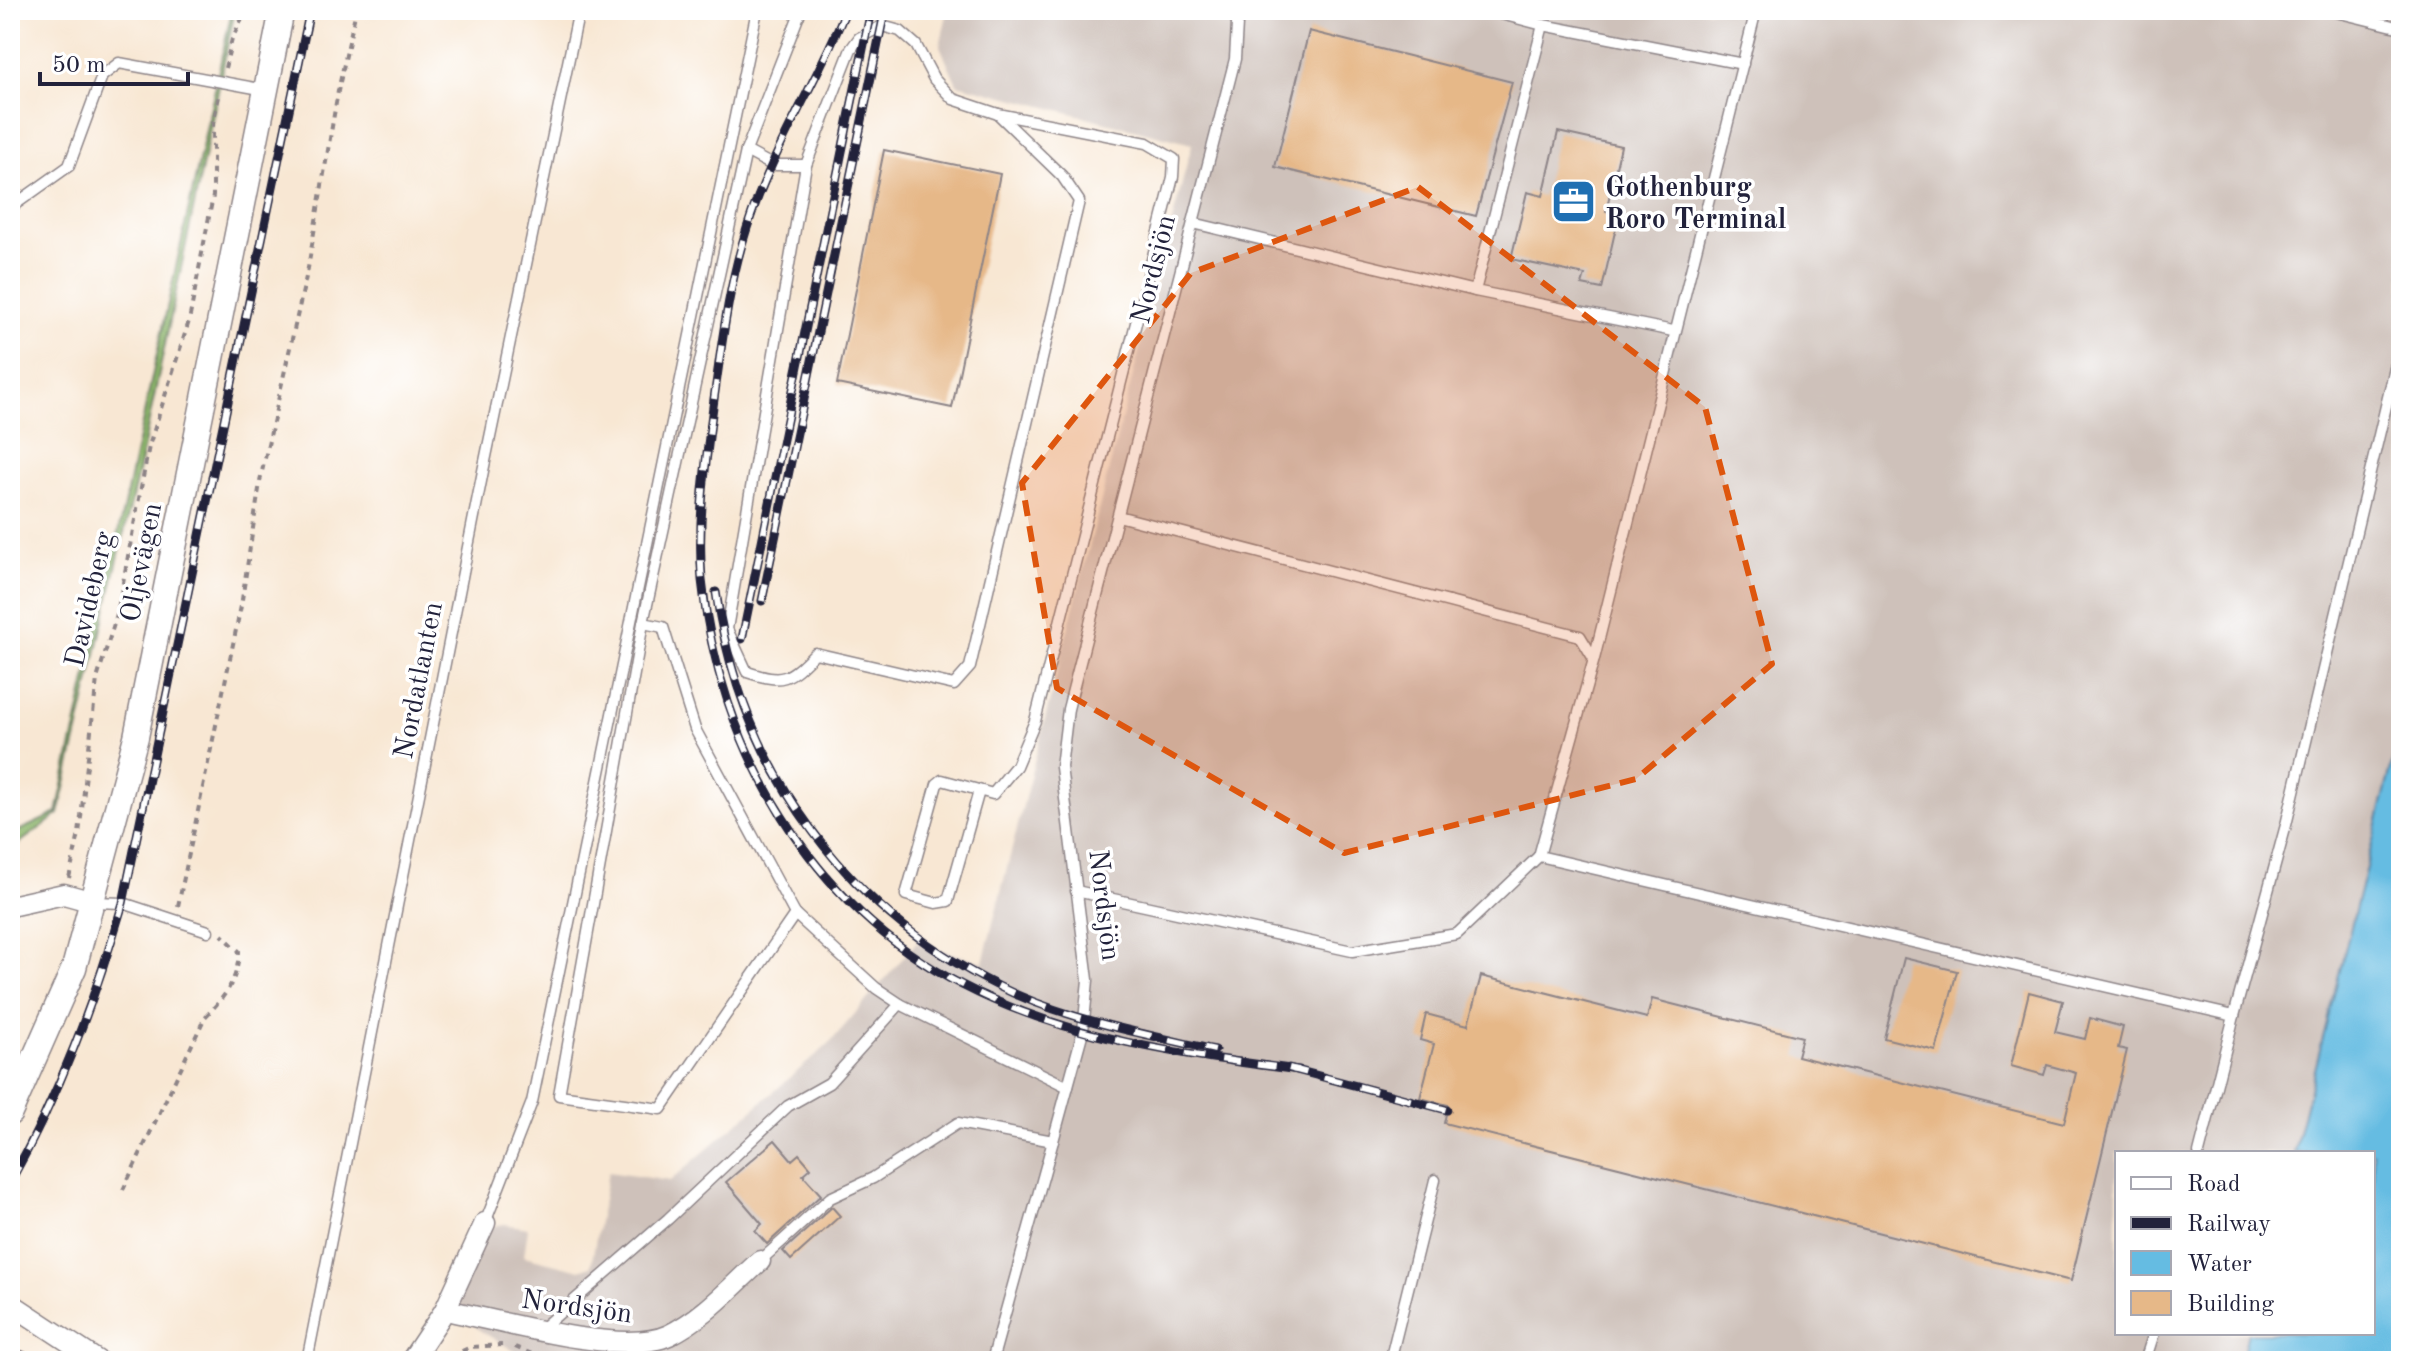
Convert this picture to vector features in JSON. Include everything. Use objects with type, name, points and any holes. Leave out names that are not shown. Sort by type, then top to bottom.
[{"type":"street","name":"Oljevägen","points":[[10,1113],[74,968],[136,737],[282,10]]},
{"type":"street","points":[[10,906],[64,894],[93,902]]},
{"type":"street","points":[[411,1361],[445,1310],[485,1223]]},
{"type":"street","name":"Nordsjön","points":[[445,1310],[540,1330],[639,1344],[668,1335],[696,1318],[760,1261]]},
{"type":"street","points":[[10,1303],[98,1361]]},
{"type":"lane","name":"Nordatlanten","points":[[307,1361],[480,486],[579,10]]},
{"type":"lane","points":[[485,1223],[532,1102],[757,10]]},
{"type":"lane","points":[[795,914],[661,1109],[559,1095],[643,623],[746,151],[801,10]]},
{"type":"lane","name":"Nordsjön","points":[[760,1261],[830,1198],[873,1178],[958,1123],[1053,1141],[1086,1017],[1088,980],[1061,767],[1068,709],[1235,59],[1237,24],[1233,10]]},
{"type":"lane","points":[[1486,10],[1543,25],[1743,64]]},
{"type":"lane","points":[[1076,891],[1352,951],[1457,934],[1539,856],[1594,659],[1673,331],[1756,10]]},
{"type":"lane","points":[[2328,10],[2401,28]]},
{"type":"lane","points":[[1475,291],[1543,25]]},
{"type":"lane","points":[[979,791],[948,901],[936,903],[906,895],[937,784],[942,780],[993,794],[1008,775],[1035,721],[1173,177],[1174,159],[1167,152],[1147,143],[998,114],[953,99],[934,79],[916,45],[900,31],[882,26],[859,38],[851,49],[806,165],[727,629],[747,672],[773,680],[790,677],[815,653],[954,685],[970,667],[1079,201],[1062,176],[998,114]]},
{"type":"lane","points":[[10,208],[69,166],[102,76],[119,63],[266,90]]},
{"type":"lane","points":[[746,151],[772,165],[806,165]]},
{"type":"lane","points":[[1193,223],[1475,291],[1673,331]]},
{"type":"lane","points":[[2200,1151],[2286,825],[2401,343]]},
{"type":"lane","points":[[1118,516],[1580,636],[1602,626]]},
{"type":"lane","points":[[643,623],[663,627],[695,729],[795,914],[876,988],[900,1004],[1068,1087]]},
{"type":"lane","points":[[1580,636],[1594,659]]},
{"type":"lane","points":[[1539,856],[2234,1016]]},
{"type":"lane","points":[[93,902],[123,903],[208,931]]},
{"type":"lane","points":[[540,1330],[668,1219],[788,1106],[829,1083],[900,1004]]},
{"type":"lane","points":[[992,1361],[1053,1141]]},
{"type":"lane","points":[[1390,1361],[1435,1180]]},
{"type":"lane","points":[[2145,1361],[2153,1335]]},
{"type":"path","name":"Davideberg","points":[[64,894],[79,834],[97,679],[117,614],[149,446],[189,321],[213,196],[213,123],[232,39],[246,10]]},
{"type":"path","points":[[178,921],[241,606],[261,476],[308,268],[338,91],[356,10]]},
{"type":"path","points":[[123,1190],[205,1017],[226,996],[238,974],[239,951],[227,937],[208,931]]},
{"type":"path","points":[[440,1361],[471,1347],[500,1344],[549,1361]]},
{"type":"path","points":[[10,1346],[41,1361]]},
{"type":"highlighted area","points":[[1418,187],[1705,407],[1772,664],[1636,779],[1344,853],[1057,688],[1022,483],[1191,273]]},
{"type":"shaded area","points":[[948,10],[2401,10],[2401,728],[2295,1151],[2115,1151],[2115,1335],[2248,1335],[2241,1361],[531,1361],[481,1331],[458,1313],[470,1231],[504,1224],[528,1228],[524,1256],[580,1270],[591,1266],[608,1172],[670,1181],[828,1045],[916,943],[983,962],[1192,144],[957,84],[940,46]]},
{"type":"green space","points":[[232,10],[235,10],[141,459],[59,814],[10,850],[10,835],[57,813]]},
{"type":"water","points":[[2401,728],[2401,1361],[2241,1361],[2248,1335],[2375,1335],[2375,1151],[2295,1151]]},
{"type":"building","points":[[1309,31],[1512,82],[1476,216],[1275,167]]},
{"type":"building","points":[[1558,132],[1621,146],[1606,211],[1619,214],[1602,289],[1582,285],[1585,275],[1511,259],[1527,192],[1543,196]]},
{"type":"building","points":[[884,150],[1000,174],[952,408],[837,384]]},
{"type":"building","points":[[1904,958],[1957,971],[1936,1051],[1884,1038]]},
{"type":"building","points":[[1481,976],[1647,1018],[1652,999],[1802,1037],[1797,1056],[2064,1123],[2076,1073],[2047,1065],[2044,1075],[2011,1066],[2029,992],[2063,1001],[2055,1032],[2085,1039],[2090,1018],[2123,1027],[2118,1048],[2127,1050],[2071,1281],[1444,1123],[1448,1105],[1420,1098],[1434,1044],[1420,1040],[1426,1014],[1468,1025]]},
{"type":"building","points":[[775,1140],[792,1160],[799,1154],[811,1168],[803,1175],[821,1195],[767,1244],[755,1231],[762,1224],[726,1182]]},
{"type":"building","points":[[832,1207],[840,1216],[791,1260],[783,1251]]},
{"type":"railway","points":[[10,1182],[60,1081],[100,976],[123,903],[310,10]]},
{"type":"railway","points":[[846,10],[768,172],[747,228],[727,313],[708,444],[701,512],[702,580],[712,642],[728,702],[751,761],[781,816],[818,866],[860,912],[908,952],[962,985],[1002,1004],[1084,1032],[1169,1051],[1299,1070]]},
{"type":"railway","points":[[742,639],[871,10]]},
{"type":"railway","points":[[762,601],[885,10]]},
{"type":"railway","points":[[716,592],[729,657],[750,719],[778,778],[813,832],[854,881],[902,925],[956,962],[1015,994],[1114,1027],[1215,1050]]},
{"type":"railway","points":[[1289,1068],[1447,1110]]},
{"type":"place","name":"Gothenburg Roro Terminal","points":[[1574,202]]}]
